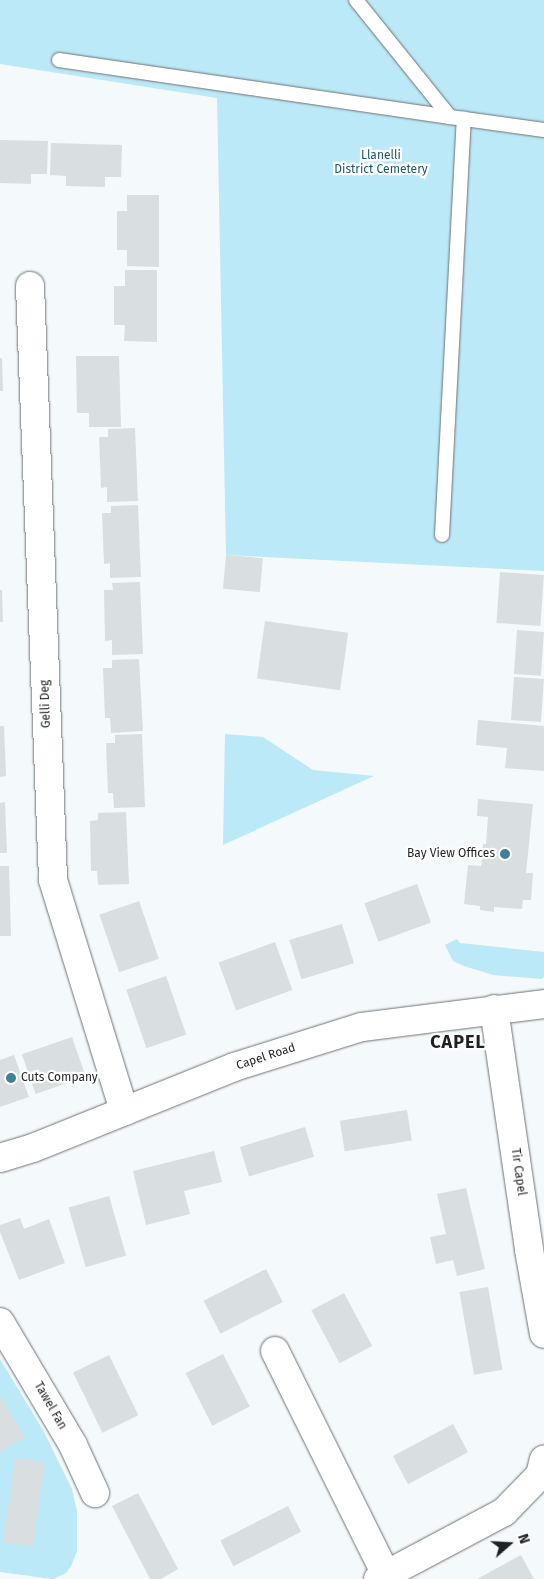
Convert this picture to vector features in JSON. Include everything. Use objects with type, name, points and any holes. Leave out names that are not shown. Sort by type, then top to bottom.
[{"type":"street","name":"Gelli Deg","points":[[30,286],[53,880],[124,1111]]},
{"type":"street","name":"Capel Road","points":[[0,1158],[33,1148],[234,1068],[362,1027],[544,1004]]},
{"type":"street","name":"Tir Capel","points":[[494,1009],[529,1250],[544,1334]]},
{"type":"street","name":"Tawel Fan","points":[[0,1322],[73,1445],[95,1493]]},
{"type":"street","points":[[275,1351],[382,1577],[504,1512],[540,1475],[544,1459]]},
{"type":"lane","points":[[356,0],[450,117]]},
{"type":"lane","points":[[59,60],[544,130]]},
{"type":"lane","points":[[442,535],[464,119]]},
{"type":"green space","name":"Llanelli District Cemetery","points":[[0,0],[544,0],[544,571],[226,555],[217,98],[0,64]]},
{"type":"green space","points":[[225,734],[263,737],[313,770],[374,776],[223,845]]},
{"type":"green space","points":[[457,939],[460,943],[544,952],[544,977],[542,979],[493,975],[464,966],[453,961],[445,945]]},
{"type":"green space","points":[[0,1359],[43,1430],[72,1489],[77,1511],[77,1551],[66,1573],[53,1579],[0,1572]]},
{"type":"building","points":[[0,140],[48,141],[47,174],[31,174],[31,184],[0,183]]},
{"type":"building","points":[[51,143],[122,145],[121,177],[105,177],[105,187],[66,186],[66,176],[50,175]]},
{"type":"building","points":[[127,195],[159,195],[159,267],[127,266],[127,250],[117,250],[117,211],[127,211]]},
{"type":"building","points":[[125,270],[157,270],[157,342],[124,341],[125,325],[114,325],[114,286],[125,286]]},
{"type":"building","points":[[76,356],[119,356],[121,427],[89,427],[89,413],[77,413]]},
{"type":"building","points":[[0,358],[2,358],[3,391],[0,391]]},
{"type":"building","points":[[135,428],[138,501],[107,502],[107,487],[101,488],[99,437],[108,437],[108,429]]},
{"type":"building","points":[[138,505],[141,577],[110,578],[110,563],[104,564],[102,513],[111,513],[111,506]]},
{"type":"building","points":[[226,555],[263,558],[260,592],[223,589]]},
{"type":"building","points":[[500,572],[544,575],[540,626],[496,623]]},
{"type":"building","points":[[140,582],[143,654],[112,655],[112,640],[105,641],[104,590],[113,590],[112,583]]},
{"type":"building","points":[[0,590],[2,590],[3,622],[0,622]]},
{"type":"building","points":[[265,621],[348,633],[340,690],[257,678]]},
{"type":"building","points":[[517,630],[544,632],[541,676],[514,674]]},
{"type":"building","points":[[139,659],[143,731],[111,733],[110,718],[105,718],[103,668],[112,668],[112,660]]},
{"type":"building","points":[[514,677],[544,679],[541,722],[511,720]]},
{"type":"building","points":[[478,720],[544,726],[544,771],[505,768],[507,748],[476,745]]},
{"type":"building","points":[[0,726],[4,726],[6,776],[0,777]]},
{"type":"building","points":[[142,734],[145,807],[114,808],[113,793],[108,793],[106,743],[115,743],[115,735]]},
{"type":"building","name":"Bay View Offices","points":[[478,799],[533,804],[526,873],[533,873],[531,900],[523,900],[522,909],[494,907],[494,912],[480,910],[480,906],[464,904],[468,865],[481,866],[483,844],[486,844],[488,817],[477,816]]},
{"type":"building","points":[[5,802],[7,853],[0,853],[0,803]]},
{"type":"building","points":[[126,812],[129,884],[98,885],[97,871],[91,871],[90,821],[98,820],[98,813]]},
{"type":"building","points":[[0,866],[9,866],[11,936],[0,936]]},
{"type":"building","points":[[417,884],[431,923],[378,942],[364,903]]},
{"type":"building","points":[[139,901],[159,959],[119,972],[99,915]]},
{"type":"building","points":[[342,924],[354,963],[301,979],[289,940]]},
{"type":"building","points":[[275,942],[292,990],[236,1010],[219,963]]},
{"type":"building","points":[[166,976],[186,1035],[146,1048],[126,990]]},
{"type":"building","points":[[72,1037],[86,1077],[36,1094],[22,1054]]},
{"type":"building","name":"Cuts Company","points":[[14,1055],[29,1097],[0,1107],[0,1060]]},
{"type":"building","points":[[407,1110],[412,1141],[345,1151],[340,1121]]},
{"type":"building","points":[[305,1127],[314,1157],[249,1177],[240,1147]]},
{"type":"building","points":[[214,1151],[222,1182],[184,1191],[190,1214],[146,1225],[133,1171]]},
{"type":"building","points":[[466,1188],[485,1269],[457,1276],[453,1260],[436,1264],[430,1237],[446,1234],[437,1194]]},
{"type":"building","points":[[109,1196],[126,1256],[86,1267],[69,1208]]},
{"type":"building","points":[[20,1218],[24,1229],[49,1219],[65,1263],[19,1280],[0,1232],[0,1225]]},
{"type":"building","points":[[266,1269],[283,1302],[220,1334],[204,1301]]},
{"type":"building","points":[[488,1287],[503,1370],[474,1375],[459,1292]]},
{"type":"building","points":[[344,1293],[372,1346],[339,1363],[311,1310]]},
{"type":"building","points":[[223,1354],[250,1407],[212,1426],[186,1373]]},
{"type":"building","points":[[109,1355],[138,1415],[102,1433],[73,1373]]},
{"type":"building","points":[[0,1396],[25,1437],[0,1452]]},
{"type":"building","points":[[453,1424],[468,1452],[408,1484],[393,1456]]},
{"type":"building","points":[[15,1458],[45,1462],[33,1546],[3,1542]]},
{"type":"building","points":[[138,1493],[178,1569],[161,1579],[150,1579],[112,1506]]},
{"type":"building","points":[[288,1506],[301,1532],[233,1566],[220,1541]]},
{"type":"building","points":[[521,1555],[534,1579],[477,1579]]},
{"type":"place","name":"Bay View Offices","points":[[505,854]]},
{"type":"place","name":"Cuts Company","points":[[11,1078]]},
{"type":"district","name":"CAPEL","points":[[458,1042]]}]
